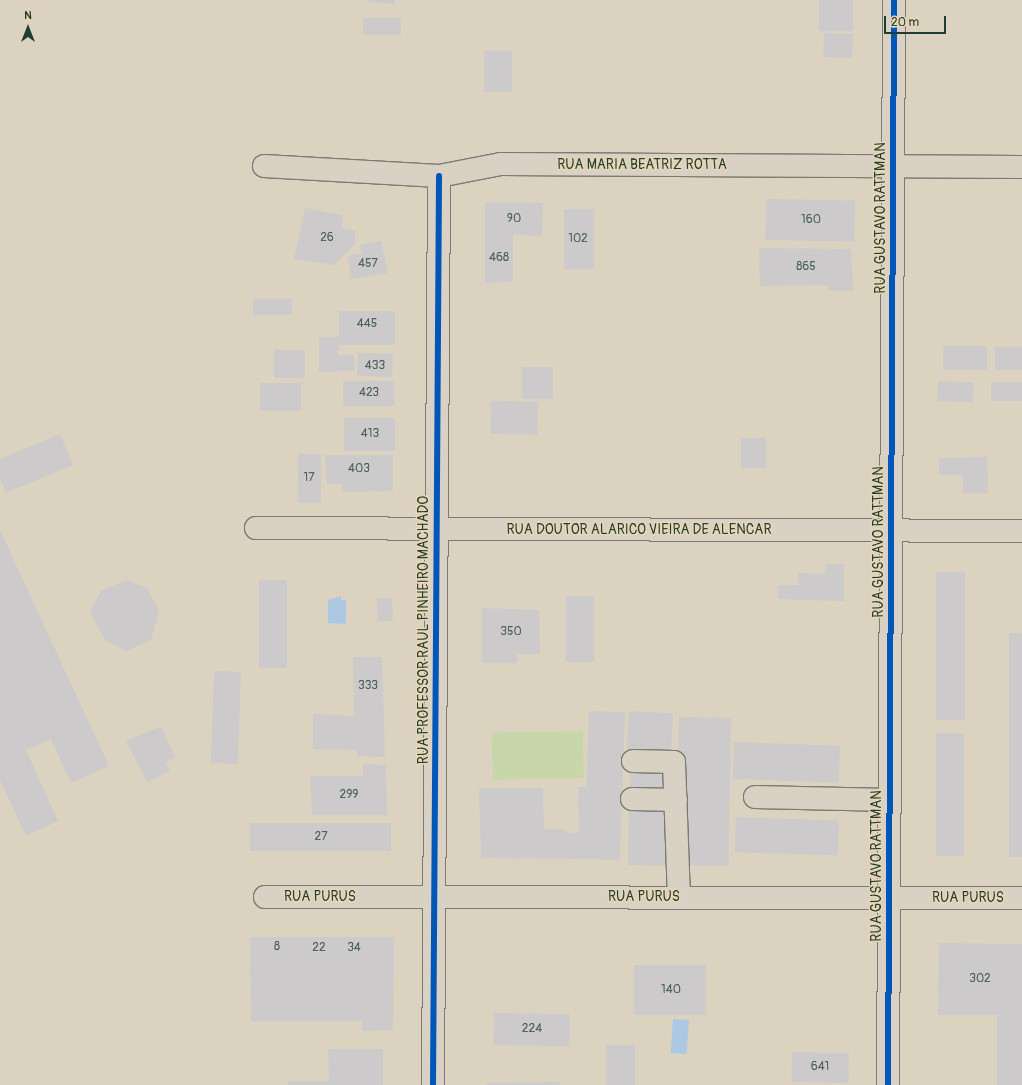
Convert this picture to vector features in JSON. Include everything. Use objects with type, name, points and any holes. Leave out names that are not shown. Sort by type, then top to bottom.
[{"type":"street","name":"RUA GUSTAVO RATTMAN","points":[[888,1085],[894,0]]},
{"type":"street","name":"RUA MARIA BEATRIZ ROTTA","points":[[264,166],[439,176],[501,164],[1022,167]]},
{"type":"street","name":"RUA PROFESSOR RAUL PINHEIRO MACHADO","points":[[433,1085],[439,176]]},
{"type":"street","name":"RUA DOUTOR ALARICO VIEIRA DE ALENCAR","points":[[256,528],[1022,531]]},
{"type":"street","points":[[634,760],[674,762],[679,897]]},
{"type":"street","points":[[755,797],[890,800]]},
{"type":"street","points":[[632,799],[676,800]]},
{"type":"street","name":"RUA PURUS","points":[[265,897],[1022,898]]},
{"type":"green space","points":[[583,731],[584,778],[493,780],[492,733]]},
{"type":"water","points":[[341,596],[341,600],[346,600],[346,624],[328,623],[328,600]]},
{"type":"water","points":[[673,1019],[689,1020],[687,1054],[671,1053]]},
{"type":"building","points":[[367,0],[395,0],[395,4],[367,2]]},
{"type":"building","points":[[819,0],[853,0],[853,31],[819,31]]},
{"type":"building","points":[[363,18],[401,18],[401,35],[363,35]]},
{"type":"building","points":[[824,33],[853,34],[852,58],[823,57]]},
{"type":"building","points":[[484,51],[512,51],[512,92],[484,92]]},
{"type":"building","points":[[766,199],[855,201],[854,242],[765,240]]},
{"type":"building","points":[[485,202],[543,203],[542,236],[513,235],[513,282],[485,283]]},
{"type":"building","points":[[305,208],[343,215],[342,228],[355,231],[355,244],[334,265],[294,259]]},
{"type":"building","points":[[564,209],[594,209],[594,269],[564,269]]},
{"type":"building","points":[[381,241],[388,273],[351,279],[348,256],[362,253],[360,245]]},
{"type":"building","points":[[759,248],[851,249],[853,291],[828,291],[828,285],[760,286]]},
{"type":"building","points":[[253,299],[292,299],[292,315],[253,315]]},
{"type":"building","points":[[339,311],[395,311],[395,345],[339,345],[338,355],[354,355],[355,371],[319,372],[319,337],[339,337]]},
{"type":"building","points":[[943,346],[987,346],[987,370],[943,370]]},
{"type":"building","points":[[995,347],[1022,347],[1022,370],[995,370]]},
{"type":"building","points":[[274,350],[305,350],[305,378],[274,378]]},
{"type":"building","points":[[358,353],[393,354],[392,377],[357,376]]},
{"type":"building","points":[[522,367],[553,367],[553,399],[522,399]]},
{"type":"building","points":[[343,381],[394,381],[394,406],[343,406]]},
{"type":"building","points":[[938,381],[974,382],[973,402],[937,401]]},
{"type":"building","points":[[991,382],[1022,382],[1022,401],[991,401]]},
{"type":"building","points":[[260,383],[301,383],[301,411],[260,411]]},
{"type":"building","points":[[491,401],[538,402],[537,435],[490,434]]},
{"type":"building","points":[[344,418],[395,418],[395,451],[344,451]]},
{"type":"building","points":[[60,434],[73,465],[6,493],[0,477],[0,459]]},
{"type":"building","points":[[741,438],[766,438],[766,468],[741,468]]},
{"type":"building","points":[[298,454],[321,454],[321,503],[298,503]]},
{"type":"building","points":[[325,455],[393,455],[393,491],[342,492],[343,484],[327,484]]},
{"type":"building","points":[[987,457],[988,493],[963,493],[963,475],[939,475],[939,458]]},
{"type":"building","points":[[0,530],[109,766],[71,783],[51,739],[26,750],[58,821],[26,836],[0,780]]},
{"type":"building","points":[[826,564],[844,564],[844,601],[778,599],[778,585],[798,585],[798,573],[825,574]]},
{"type":"building","points":[[936,572],[965,572],[965,720],[936,720]]},
{"type":"building","points":[[126,580],[147,588],[159,610],[151,640],[126,651],[105,640],[90,611],[101,591]]},
{"type":"building","points":[[259,580],[287,580],[287,668],[259,668]]},
{"type":"building","points":[[566,596],[594,596],[594,662],[566,662]]},
{"type":"building","points":[[392,598],[393,621],[378,622],[377,599]]},
{"type":"building","points":[[482,608],[539,610],[540,654],[517,654],[517,663],[482,663]]},
{"type":"building","points":[[1009,633],[1022,633],[1022,857],[1009,857]]},
{"type":"building","points":[[353,657],[382,657],[385,757],[357,756],[357,750],[313,749],[313,714],[354,716]]},
{"type":"building","points":[[214,671],[241,672],[238,764],[211,763]]},
{"type":"building","points":[[589,711],[625,712],[620,860],[584,859]]},
{"type":"building","points":[[629,711],[673,713],[671,753],[627,751]]},
{"type":"building","points":[[679,717],[731,718],[728,866],[676,865]]},
{"type":"building","points":[[161,726],[175,758],[166,762],[170,771],[147,782],[126,741]]},
{"type":"building","points":[[936,733],[964,733],[964,856],[936,856]]},
{"type":"building","points":[[734,742],[840,746],[839,783],[733,779]]},
{"type":"building","points":[[363,764],[386,765],[387,815],[312,815],[310,776],[363,776]]},
{"type":"building","points":[[630,767],[668,767],[668,796],[630,796]]},
{"type":"building","points":[[578,787],[590,787],[591,859],[481,858],[479,788],[543,788],[544,829],[565,829],[565,833],[579,833]]},
{"type":"building","points":[[629,804],[672,805],[671,866],[628,865]]},
{"type":"building","points":[[736,817],[839,821],[838,856],[735,852]]},
{"type":"building","points":[[250,823],[391,823],[391,851],[250,851]]},
{"type":"building","points":[[250,937],[394,937],[393,1030],[362,1031],[362,1021],[251,1021]]},
{"type":"building","points":[[939,943],[1022,944],[1022,1085],[997,1085],[997,1015],[938,1015]]},
{"type":"building","points":[[634,965],[706,965],[706,1015],[634,1015]]},
{"type":"building","points":[[494,1013],[570,1014],[569,1046],[493,1045]]},
{"type":"building","points":[[606,1045],[635,1045],[635,1085],[606,1085]]},
{"type":"building","points":[[328,1049],[383,1049],[383,1085],[288,1085],[288,1081],[329,1081]]},
{"type":"building","points":[[792,1052],[849,1053],[848,1083],[791,1082]]},
{"type":"building","points":[[559,1082],[560,1085],[487,1085],[487,1083]]},
{"type":"cycle path","points":[[888,1085],[894,0]]},
{"type":"cycle path","points":[[433,1085],[439,176]]}]
